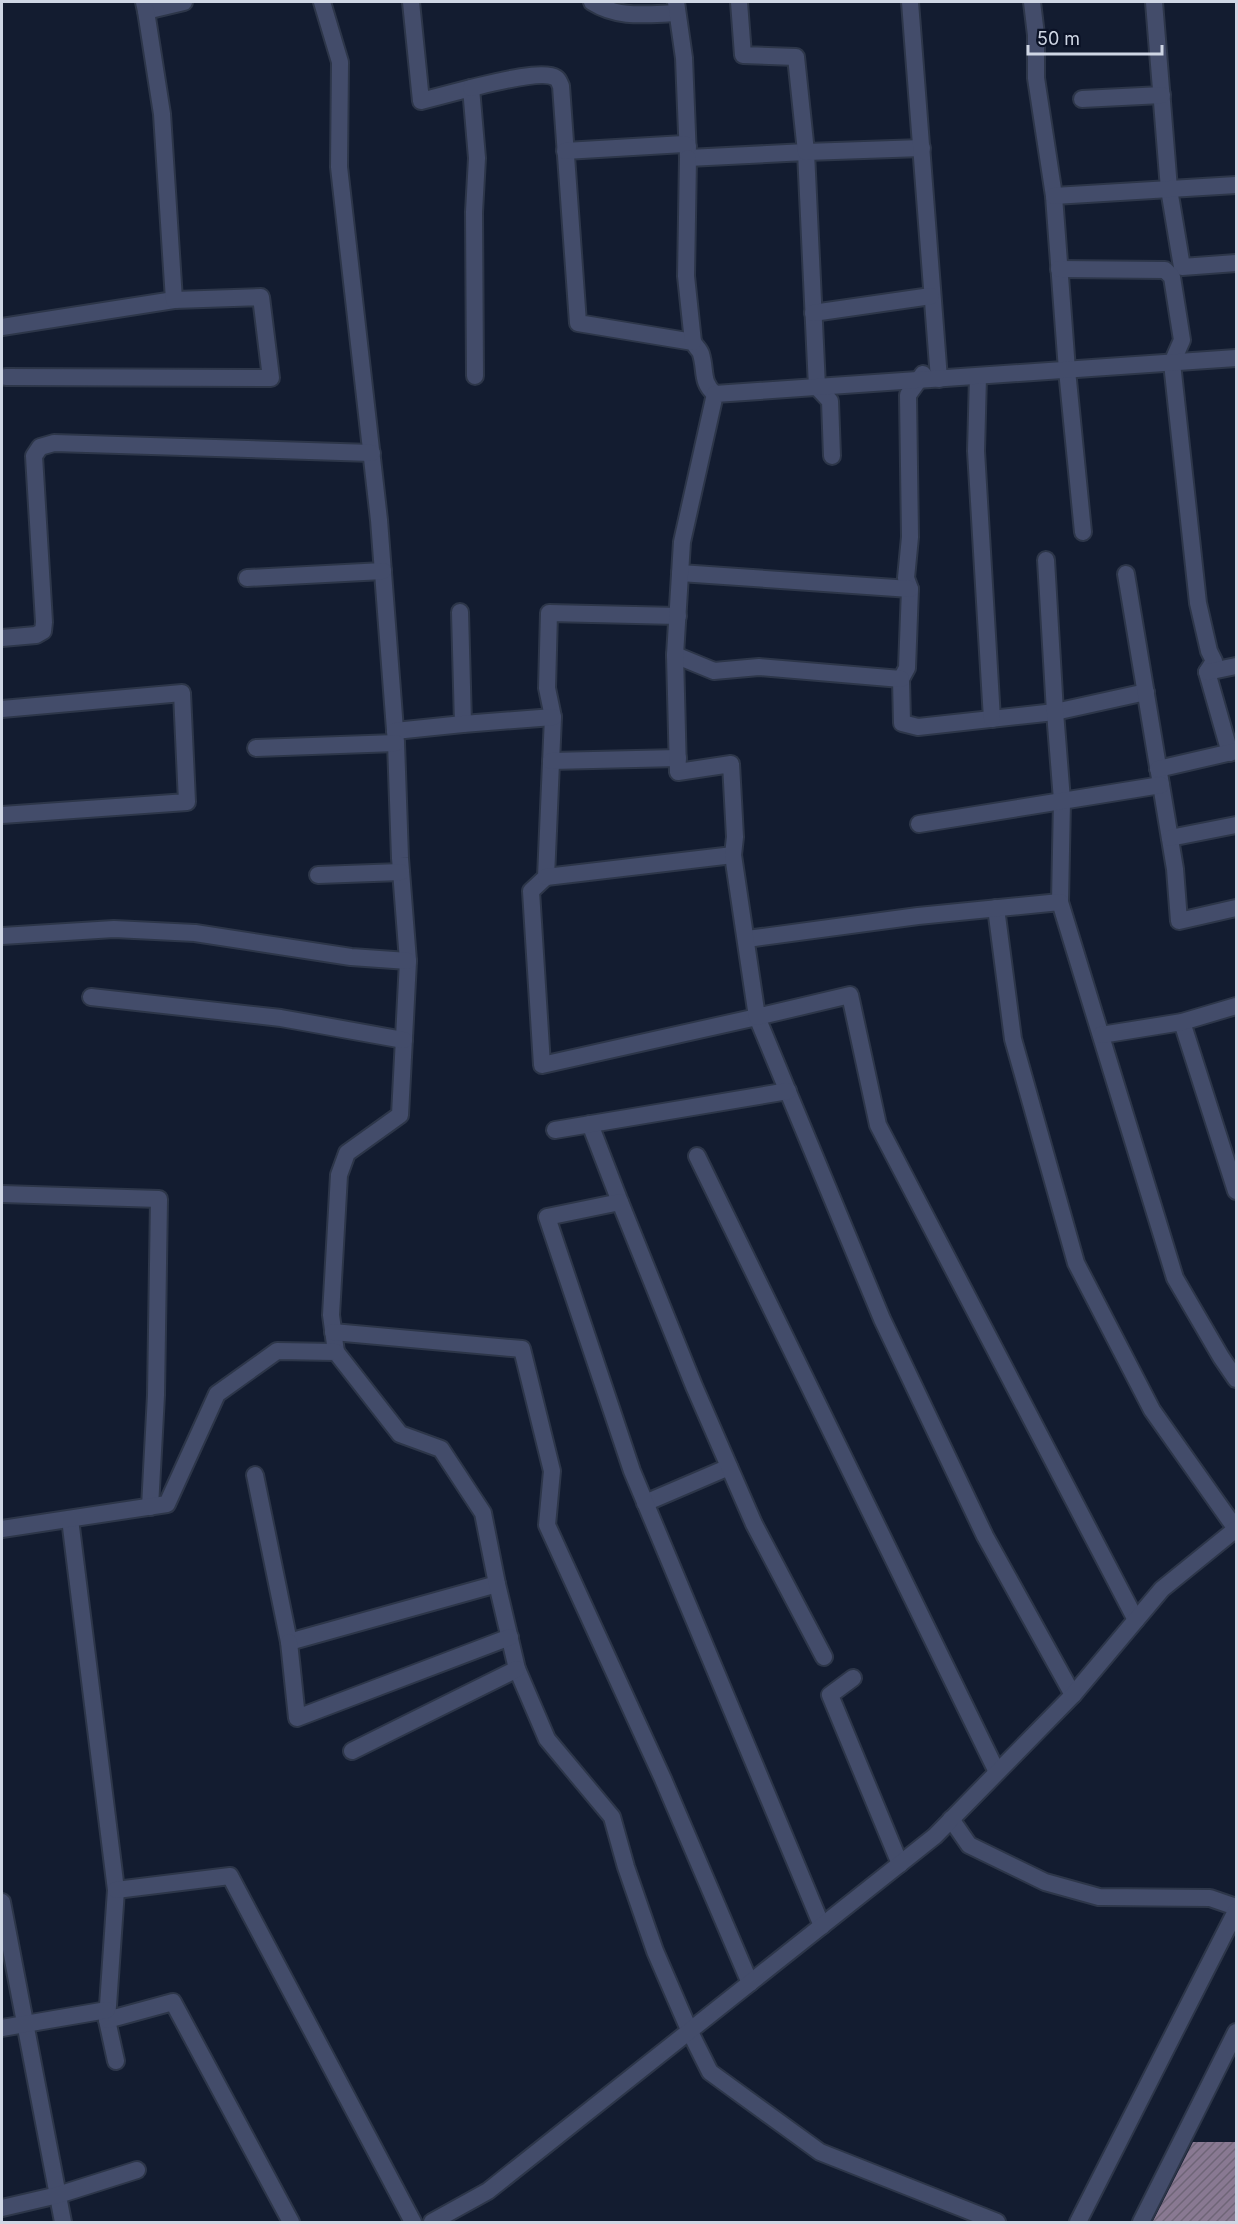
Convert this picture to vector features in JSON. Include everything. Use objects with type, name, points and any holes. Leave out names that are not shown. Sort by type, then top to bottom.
[{"type":"street","points":[[174,300],[162,114],[145,6],[184,2]]},
{"type":"street","points":[[322,2],[340,62],[339,167],[372,453],[383,571],[408,961],[400,1115],[347,1153],[339,1174],[331,1315],[336,1352],[400,1434],[441,1449],[483,1513],[517,1669],[547,1739],[612,1817],[626,1867],[655,1951],[710,2072],[820,2152],[997,2223]]},
{"type":"street","points":[[411,2],[421,101],[530,75],[553,76],[558,79],[561,86],[578,323],[693,342]]},
{"type":"street","points":[[592,2],[609,11],[628,15],[676,7],[684,58],[688,152],[686,276],[693,342],[701,354],[703,375],[709,389],[715,394],[927,377],[978,376],[1236,358]]},
{"type":"street","points":[[739,2],[743,55],[796,57],[806,152],[817,387],[830,401],[832,456]]},
{"type":"street","points":[[910,2],[931,296],[927,377],[908,395],[910,537],[906,578],[910,589],[907,668],[900,679],[902,723],[918,727],[1055,712],[1146,692]]},
{"type":"street","points":[[1032,2],[1036,35],[1036,78],[1054,196],[1067,370],[1083,532]]},
{"type":"street","points":[[1154,2],[1170,189],[1182,267],[1236,262]]},
{"type":"street","points":[[471,88],[477,158],[474,212],[475,376]]},
{"type":"street","points":[[1082,99],[1162,95]]},
{"type":"street","points":[[565,151],[684,144],[688,152]]},
{"type":"street","points":[[688,152],[806,152],[922,148]]},
{"type":"street","points":[[1054,196],[1236,185]]},
{"type":"street","points":[[1059,269],[1165,270],[1172,277],[1182,340],[1172,363],[1198,603],[1209,651],[1215,661],[1207,672]]},
{"type":"street","points":[[813,313],[931,296]]},
{"type":"street","points":[[2,327],[174,300],[261,297],[271,378],[6,377]]},
{"type":"street","points":[[978,376],[976,451],[992,719]]},
{"type":"street","points":[[715,394],[682,542],[675,655],[678,772],[731,764],[735,837],[733,855],[757,1017],[882,1318],[985,1536],[1073,1695]]},
{"type":"street","points":[[2,638],[36,635],[43,631],[45,622],[34,456],[40,447],[54,443],[372,453]]},
{"type":"street","points":[[1046,560],[1062,800],[1060,902],[1175,1278],[1236,1379]]},
{"type":"street","points":[[247,578],[383,571]]},
{"type":"street","points":[[680,573],[910,589]]},
{"type":"street","points":[[1126,574],[1170,838],[1179,921],[1236,908]]},
{"type":"street","points":[[460,612],[463,723]]},
{"type":"street","points":[[546,877],[553,717],[547,688],[549,613],[678,616]]},
{"type":"street","points":[[675,655],[714,671],[759,667],[900,679]]},
{"type":"street","points":[[1207,672],[1236,666]]},
{"type":"street","points":[[919,824],[1062,800],[1159,777],[1233,752],[1207,672]]},
{"type":"street","points":[[2,709],[182,693],[187,802],[2,815]]},
{"type":"street","points":[[256,748],[395,737],[463,723],[553,717]]},
{"type":"street","points":[[551,760],[678,758]]},
{"type":"street","points":[[1170,838],[1236,825]]},
{"type":"street","points":[[733,855],[546,877],[531,891],[542,1065],[850,995],[878,1125],[1136,1620]]},
{"type":"street","points":[[318,875],[401,872]]},
{"type":"street","points":[[747,939],[918,916],[1060,902]]},
{"type":"street","points":[[432,2223],[488,2191],[934,1836],[1073,1695],[1162,1589],[1236,1529],[1152,1410],[1076,1263],[1013,1039],[996,908]]},
{"type":"street","points":[[2,936],[114,929],[195,933],[351,957],[408,961]]},
{"type":"street","points":[[91,997],[281,1018],[404,1040]]},
{"type":"street","points":[[1101,1035],[1182,1022],[1236,1006]]},
{"type":"street","points":[[1182,1022],[1236,1191]]},
{"type":"street","points":[[555,1130],[788,1091]]},
{"type":"street","points":[[590,1124],[694,1386],[729,1467],[754,1524],[824,1658]]},
{"type":"street","points":[[697,1156],[997,1772]]},
{"type":"street","points":[[2,1194],[159,1199],[156,1395],[150,1507]]},
{"type":"street","points":[[620,1202],[547,1217],[632,1471],[822,1926]]},
{"type":"street","points":[[333,1332],[522,1349],[552,1471],[548,1525],[663,1779],[750,1983]]},
{"type":"street","points":[[2,1529],[167,1504],[217,1394],[278,1351],[336,1352]]},
{"type":"street","points":[[645,1503],[729,1467]]},
{"type":"street","points":[[255,1475],[289,1642],[297,1718],[510,1637]]},
{"type":"street","points":[[70,1519],[116,1890],[107,2015],[116,2061]]},
{"type":"street","points":[[289,1642],[497,1584]]},
{"type":"street","points":[[352,1751],[517,1669]]},
{"type":"street","points":[[853,1678],[830,1695],[900,1863]]},
{"type":"street","points":[[951,1819],[969,1845],[1044,1882],[1099,1897],[1210,1898],[1236,1909],[1077,2223]]},
{"type":"street","points":[[116,1890],[230,1876],[413,2223]]},
{"type":"street","points":[[2,1902],[63,2223]]},
{"type":"street","points":[[2,2028],[107,2015],[173,2002],[291,2223]]},
{"type":"street","points":[[1141,2223],[1236,2032]]},
{"type":"street","points":[[2,2208],[137,2170]]},
{"type":"building","points":[[1193,2142],[1236,2142],[1236,2223],[1152,2223]]}]
